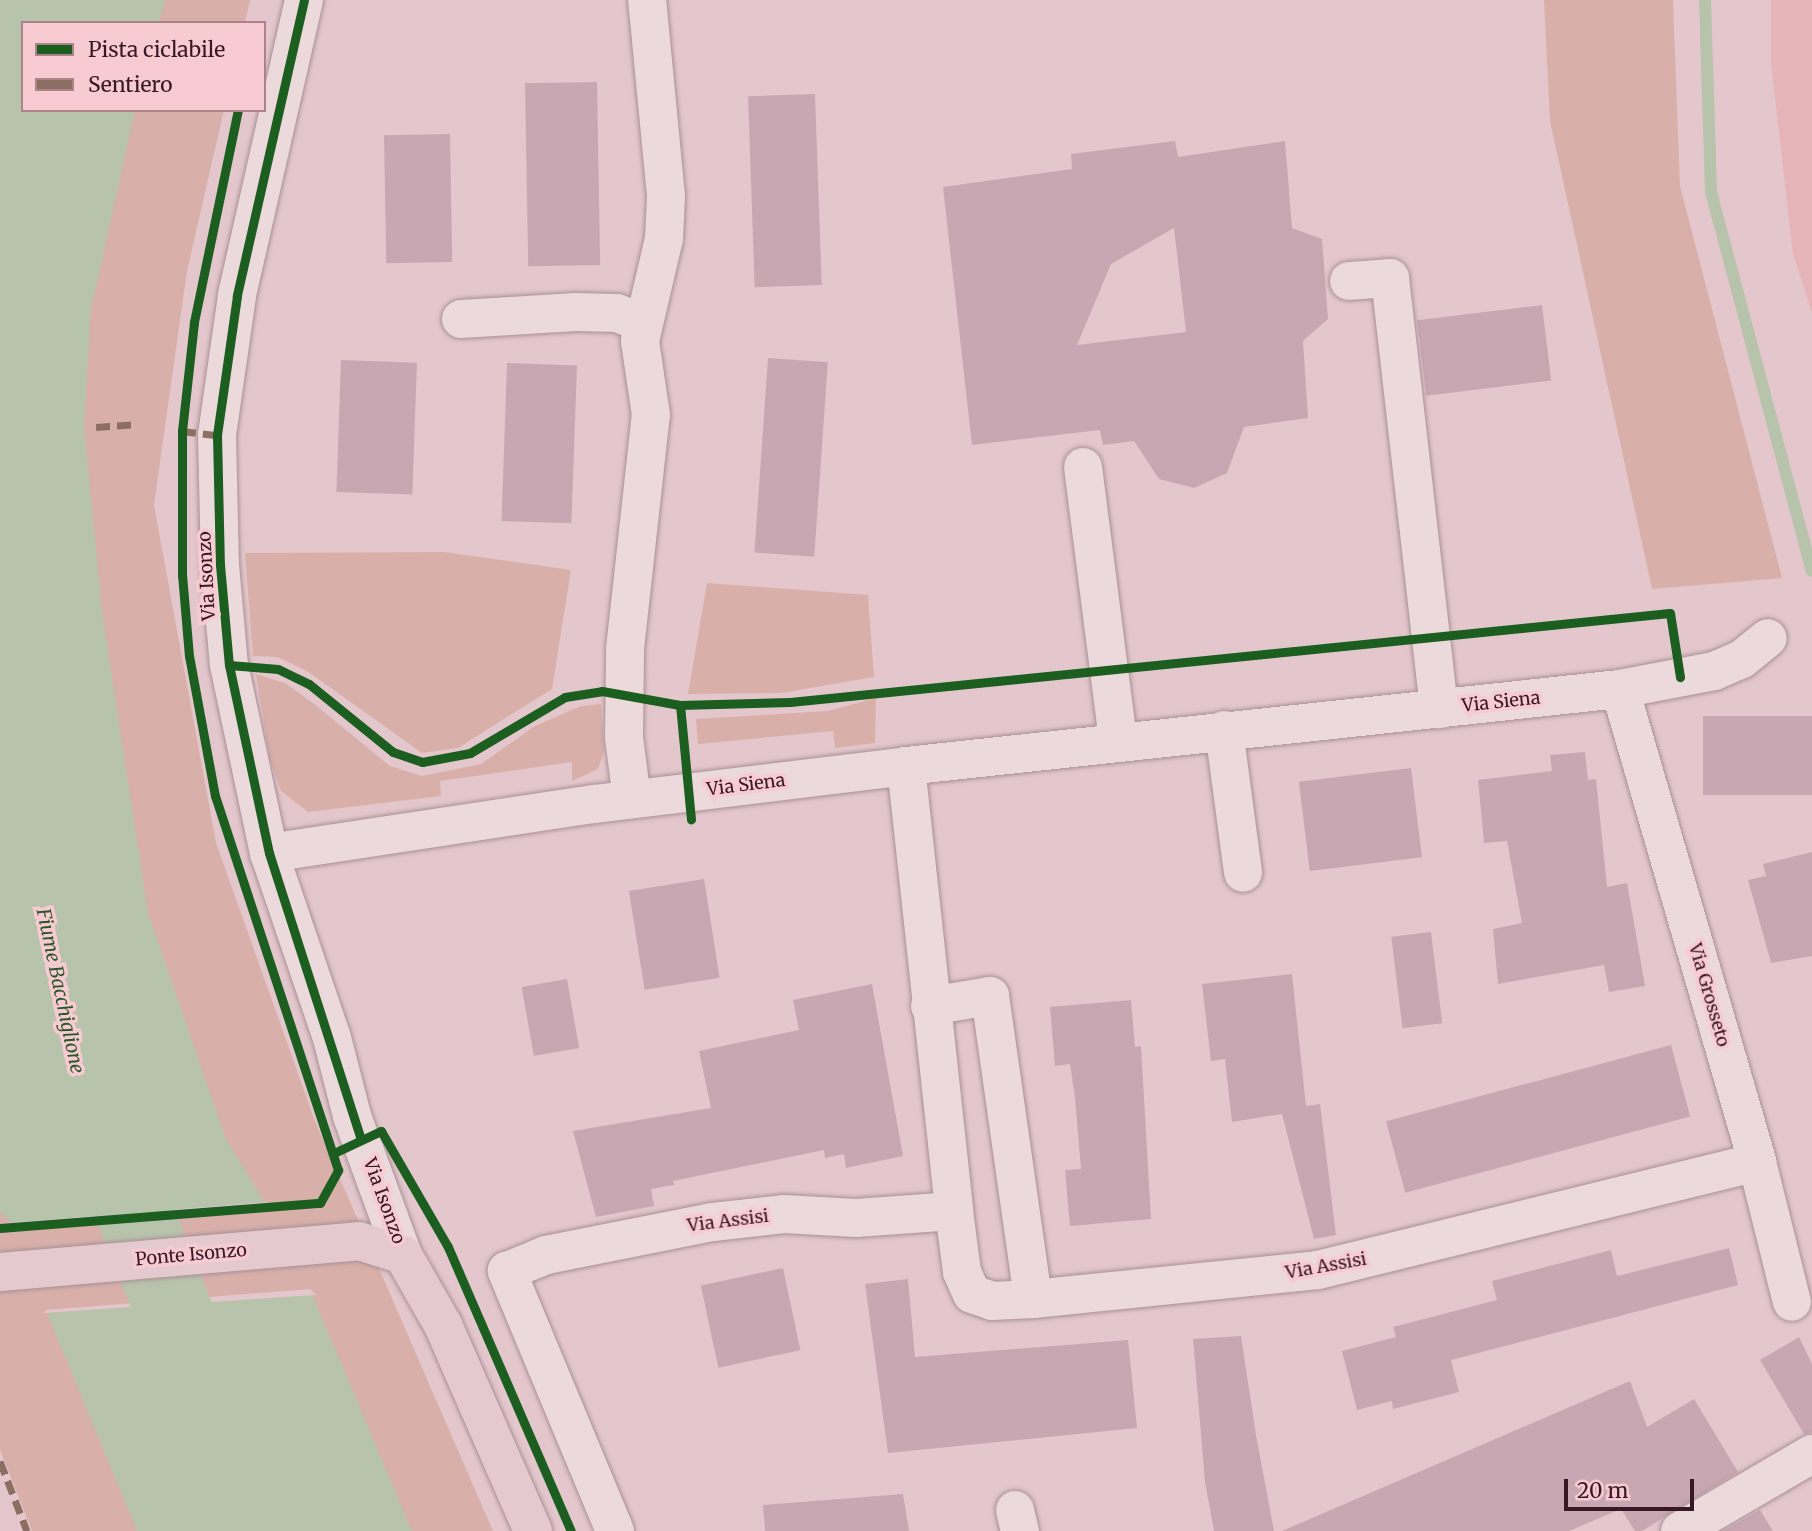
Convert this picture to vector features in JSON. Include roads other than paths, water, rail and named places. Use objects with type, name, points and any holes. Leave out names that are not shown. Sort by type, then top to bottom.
[{"type":"main road","name":"Ponte Isonzo","points":[[0,1272],[334,1242],[393,1250]]},
{"type":"main road","name":"Via Isonzo","points":[[393,1250],[443,1325],[533,1531]]},
{"type":"street","name":"Via Isonzo","points":[[304,0],[237,296],[217,435],[229,665],[269,853],[332,1038],[352,1116],[393,1250]]},
{"type":"street","points":[[632,799],[623,695],[652,415],[640,341],[664,239],[666,196],[647,0]]},
{"type":"street","points":[[1349,281],[1390,278],[1439,709]]},
{"type":"street","points":[[461,319],[576,312],[617,313],[643,323]]},
{"type":"street","points":[[1083,467],[1118,742]]},
{"type":"street","name":"Via Siena","points":[[269,853],[632,799],[1224,730],[1620,689],[1714,671],[1742,659],[1768,638]]},
{"type":"street","name":"Via Grosseto","points":[[1620,689],[1758,1162],[1792,1302]]},
{"type":"street","points":[[1224,730],[1243,873]]},
{"type":"street","name":"Via Assisi","points":[[906,766],[954,1211],[962,1272],[972,1294],[992,1301],[1033,1299],[1318,1270],[1758,1162]]},
{"type":"street","points":[[930,1006],[990,996],[1033,1299]]},
{"type":"street","name":"Via Assisi","points":[[615,1531],[507,1271],[546,1255],[713,1222],[784,1214],[856,1218],[954,1211]]},
{"type":"street","points":[[1680,1531],[1812,1454]]},
{"type":"water","points":[[0,0],[165,0],[160,21],[21,21],[21,112],[135,112],[91,310],[84,425],[102,612],[148,913],[226,1139],[267,1206],[15,1225],[0,1212]]},
{"type":"water","points":[[311,1292],[412,1531],[137,1531],[47,1313]]},
{"type":"waterway","points":[[1705,0],[1711,192],[1812,571]]},
{"type":"waterway","name":"Fiume Bacchiglione","points":[[96,1118],[262,1531]]}]
